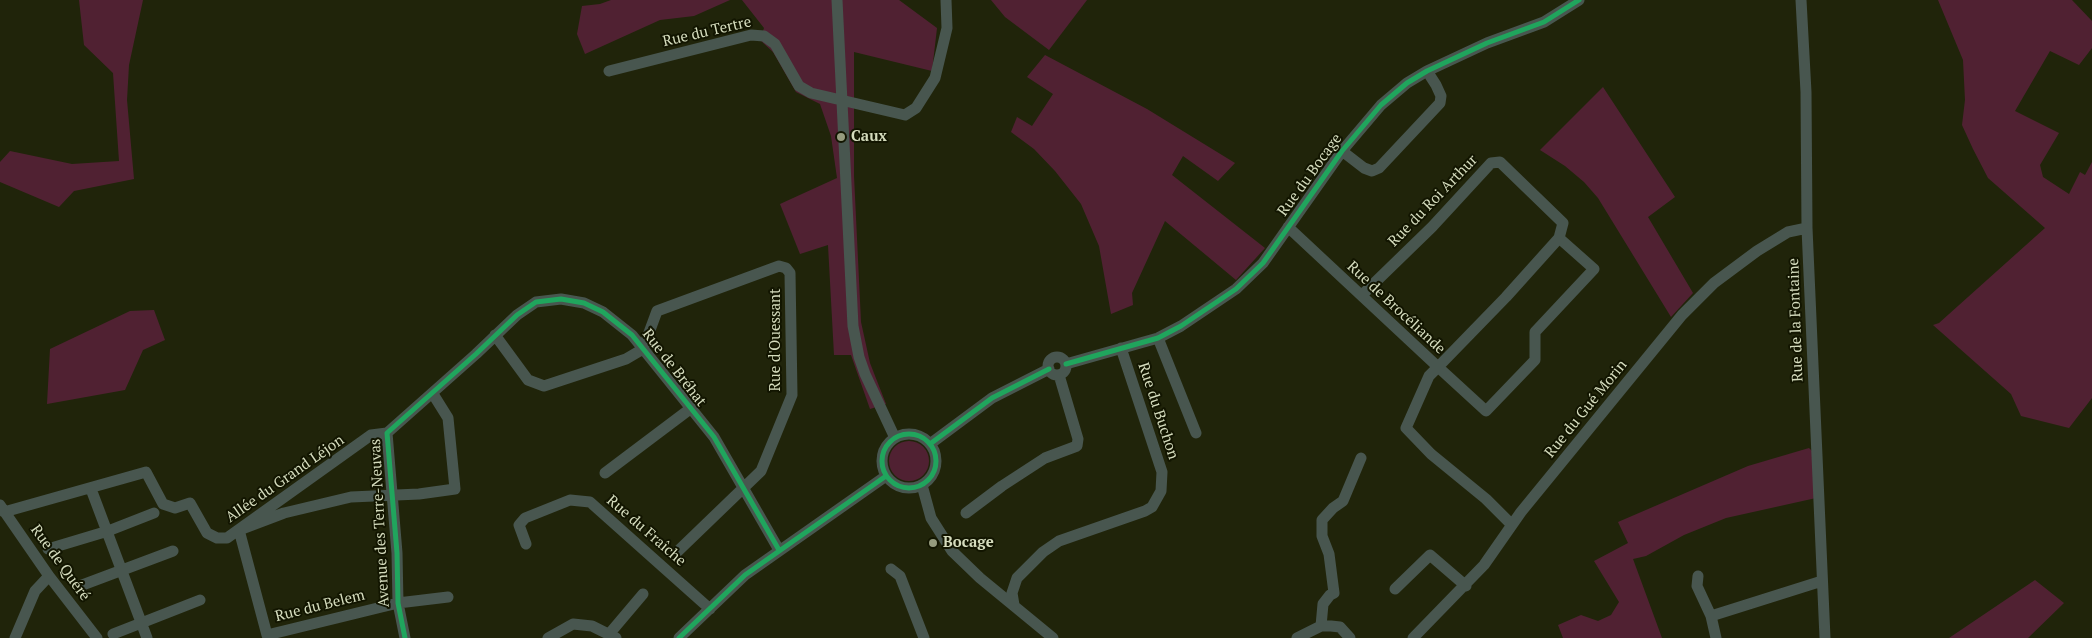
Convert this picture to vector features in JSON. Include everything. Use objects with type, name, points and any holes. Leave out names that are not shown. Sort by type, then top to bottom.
[{"type":"street","points":[[837,0],[844,102],[853,326],[862,365],[880,411],[895,438]]},
{"type":"street","points":[[844,102],[906,114],[916,108],[935,78],[941,60],[947,28],[946,0]]},
{"type":"street","name":"Rue du Bocage","points":[[1066,364],[1158,338],[1201,314],[1236,289],[1263,263],[1342,151],[1382,105],[1407,83],[1427,71],[1487,43],[1544,22],[1579,0]]},
{"type":"street","name":"Rue de la Fontaine","points":[[1801,0],[1806,92],[1807,228],[1826,638]]},
{"type":"street","name":"Rue du Tertre","points":[[609,71],[751,35],[764,36],[774,44],[799,86],[811,93],[844,102]]},
{"type":"street","points":[[1342,151],[1364,168],[1372,171],[1379,168],[1440,103],[1439,90],[1427,71]]},
{"type":"street","name":"Rue du Roi Arthur","points":[[1362,296],[1432,227],[1491,163],[1500,162],[1563,223],[1559,238]]},
{"type":"street","name":"Rue de Brocéliande","points":[[1288,227],[1438,366],[1429,376],[1406,428],[1431,454],[1486,499],[1512,526]]},
{"type":"street","name":"Rue du Gué Morin","points":[[1413,638],[1466,586],[1484,565],[1512,526],[1682,315],[1714,283],[1757,251],[1788,232],[1807,228]]},
{"type":"street","points":[[1559,238],[1594,269],[1535,332],[1535,360],[1486,411],[1438,366],[1506,297],[1559,238]]},
{"type":"street","name":"Rue d'Ouessant","points":[[643,350],[657,311],[779,266],[786,268],[790,273],[792,395],[761,471],[742,488]]},
{"type":"street","name":"Rue de Bréhat","points":[[476,354],[516,315],[536,302],[561,299],[584,303],[602,312],[632,335],[714,437],[778,550]]},
{"type":"street","points":[[495,335],[528,380],[544,386],[626,359],[643,350]]},
{"type":"street","points":[[1158,338],[1196,433]]},
{"type":"street","name":"Rue du Buchon","points":[[992,587],[1017,578],[1029,564],[1058,540],[1145,511],[1152,506],[1161,491],[1162,472],[1121,348]]},
{"type":"street","name":"Avenue des Terre-Neuvas","points":[[405,638],[398,603],[398,554],[387,434],[476,354]]},
{"type":"street","points":[[1055,358],[1061,358],[1066,364],[1066,370],[1059,375],[1052,373],[1049,369],[1050,361],[1055,358]]},
{"type":"street","points":[[930,444],[992,398],[1049,369]]},
{"type":"street","points":[[966,513],[1009,480],[1045,458],[1077,446],[1078,439],[1059,375]]},
{"type":"street","points":[[239,530],[284,513],[351,497],[418,494],[455,489],[448,418],[433,394]]},
{"type":"street","points":[[605,473],[690,409]]},
{"type":"street","name":"Allée du Grand Léjon","points":[[91,489],[146,472],[163,504],[175,508],[190,503],[207,533],[218,538],[227,538],[371,435],[387,434]]},
{"type":"street","points":[[904,434],[914,434],[930,444],[935,452],[936,462],[930,480],[912,488],[902,488],[886,476],[882,466],[883,455],[887,446],[895,438],[904,434]]},
{"type":"street","points":[[1321,626],[1323,604],[1334,593],[1329,554],[1322,536],[1322,520],[1333,508],[1343,501],[1361,458]]},
{"type":"street","points":[[679,638],[745,575],[886,476]]},
{"type":"street","points":[[922,485],[931,518],[942,539],[966,566],[1053,638]]},
{"type":"street","points":[[677,552],[742,488]]},
{"type":"street","points":[[2,508],[91,489],[143,623],[147,638]]},
{"type":"street","name":"Rue du Fraîche","points":[[526,544],[519,526],[525,518],[570,500],[590,502],[710,609]]},
{"type":"street","name":"Rue de Quéré","points":[[2,508],[49,576],[97,638]]},
{"type":"street","points":[[48,549],[108,531],[154,513]]},
{"type":"street","name":"Rue du Belem","points":[[239,530],[267,635],[398,603]]},
{"type":"street","points":[[77,587],[173,551]]},
{"type":"street","points":[[1396,589],[1430,555],[1466,586]]},
{"type":"street","points":[[891,569],[900,576],[924,638]]},
{"type":"street","points":[[15,638],[35,591],[49,576]]},
{"type":"street","points":[[1698,576],[1698,586],[1711,616],[1716,638]]},
{"type":"street","points":[[1014,606],[1012,593],[1017,578]]},
{"type":"street","points":[[1711,616],[1822,581]]},
{"type":"street","points":[[548,638],[573,624],[592,626],[613,636],[643,594]]},
{"type":"street","points":[[398,603],[448,598]]},
{"type":"street","points":[[112,634],[200,600]]},
{"type":"street","points":[[1297,638],[1321,626],[1340,627],[1350,638]]},
{"type":"shaded area","points":[[79,0],[143,0],[129,65],[127,100],[134,179],[74,191],[59,207],[0,182],[0,162],[10,151],[72,164],[119,161],[113,73],[84,45]]},
{"type":"shaded area","points":[[611,0],[730,0],[694,16],[660,20],[585,54],[577,34],[582,6],[600,4]]},
{"type":"shaded area","points":[[742,0],[899,0],[937,28],[932,71],[854,52],[854,176],[861,322],[870,363],[886,404],[870,409],[851,355],[834,355],[828,245],[800,254],[780,204],[837,178],[831,136],[820,104],[796,92],[773,52],[760,40],[764,28]]},
{"type":"shaded area","points":[[991,0],[1087,0],[1049,50],[1005,17]]},
{"type":"shaded area","points":[[1938,0],[2072,0],[2092,21],[2092,48],[2079,65],[2050,51],[2015,111],[2059,133],[2040,165],[2043,177],[2069,194],[2080,172],[2085,175],[2092,162],[2092,398],[2069,428],[2021,416],[2011,394],[1933,325],[1939,323],[2045,228],[1988,178],[1973,149],[1962,125],[1965,100],[1963,60]]},
{"type":"shaded area","points":[[1045,55],[1147,109],[1235,163],[1218,181],[1183,156],[1172,175],[1265,248],[1236,280],[1165,221],[1132,293],[1133,305],[1111,314],[1099,246],[1081,204],[1055,171],[1034,149],[1011,132],[1017,117],[1032,126],[1053,94],[1027,77]]},
{"type":"shaded area","points":[[1603,87],[1675,197],[1648,217],[1693,293],[1671,317],[1598,198],[1584,182],[1565,166],[1540,150]]},
{"type":"shaded area","points":[[154,310],[165,340],[143,350],[125,390],[47,404],[50,349],[130,311]]},
{"type":"shaded area","points":[[913,441],[920,444],[926,450],[929,461],[928,469],[920,478],[913,481],[905,481],[898,478],[890,469],[889,457],[892,450],[901,442]]},
{"type":"shaded area","points":[[1809,448],[1813,452],[1816,498],[1726,518],[1684,535],[1646,556],[1633,559],[1662,638],[1563,638],[1558,625],[1581,615],[1598,621],[1611,615],[1619,602],[1594,561],[1628,543],[1618,522],[1748,466]]},
{"type":"shaded area","points":[[2035,580],[2064,603],[2028,638],[1949,638]]},
{"type":"cycle path","points":[[1066,364],[1158,338],[1181,326],[1236,289],[1263,263],[1342,151],[1381,105],[1407,83],[1427,71],[1487,43],[1544,22],[1579,0]]},
{"type":"cycle path","points":[[405,638],[398,603],[397,553],[387,433],[517,315],[536,302],[561,299],[584,303],[603,312],[632,335],[714,437],[779,550]]},
{"type":"cycle path","points":[[930,444],[992,398],[1049,369]]},
{"type":"cycle path","points":[[909,434],[919,436],[928,442],[934,451],[936,461],[934,471],[928,480],[919,486],[909,488],[899,486],[890,480],[884,471],[882,461],[884,451],[890,442],[899,436],[909,434]]},
{"type":"cycle path","points":[[679,638],[745,575],[886,476]]},
{"type":"place","name":"Caux","points":[[841,137]]},
{"type":"place","name":"Bocage","points":[[933,543]]}]
